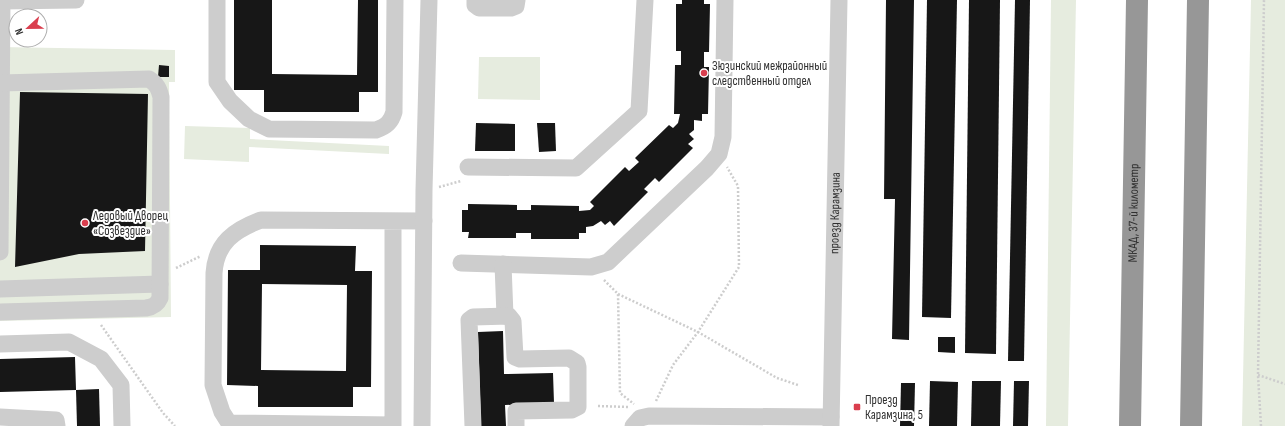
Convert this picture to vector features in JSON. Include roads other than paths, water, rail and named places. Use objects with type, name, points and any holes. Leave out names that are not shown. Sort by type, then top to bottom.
[{"type":"highway","name":"МКАД, 37-й километр","points":[[1130,426],[1137,0]]},
{"type":"highway","points":[[1191,426],[1198,0]]},
{"type":"street","points":[[0,252],[1,1],[76,0]]},
{"type":"street","points":[[217,0],[217,82],[230,101],[249,119],[268,129],[376,130],[385,127],[391,121],[394,112],[395,0]]},
{"type":"street","points":[[422,426],[424,190],[429,0]]},
{"type":"street","points":[[475,0],[475,5],[479,8],[511,8],[516,6],[517,0]]},
{"type":"street","points":[[468,167],[576,168],[639,111],[645,0]]},
{"type":"street","points":[[461,263],[592,267],[608,262],[707,168],[719,154],[723,137],[725,0]]},
{"type":"street","name":"проезд Карамзина","points":[[831,422],[839,0]]},
{"type":"street","points":[[0,312],[152,307],[158,302],[160,298],[161,97],[160,89],[149,79],[1,83]]},
{"type":"street","points":[[394,221],[393,425],[228,424],[222,412],[213,385],[215,260],[223,245],[232,235],[245,226],[261,220],[424,221]]},
{"type":"street","points":[[503,264],[505,316]]},
{"type":"street","points":[[0,289],[160,280]]},
{"type":"street","points":[[473,426],[469,320],[473,317],[505,316],[511,317],[512,319],[515,358],[569,358],[577,363],[578,366],[578,407],[572,410],[516,412],[516,426]]},
{"type":"street","points":[[0,344],[69,342],[102,360],[121,385],[122,426]]},
{"type":"street","points":[[633,426],[640,418],[649,416],[716,421],[831,422]]},
{"type":"street","points":[[0,417],[56,420],[57,426]]},
{"type":"place","name":"Зюзинский межрайонный следственный отдел","points":[[704,73]]},
{"type":"place","name":"Ледовый Дворец «Созвездие»","points":[[85,223]]},
{"type":"place","name":"Проезд Карамзина, 5","points":[[857,407]]}]
